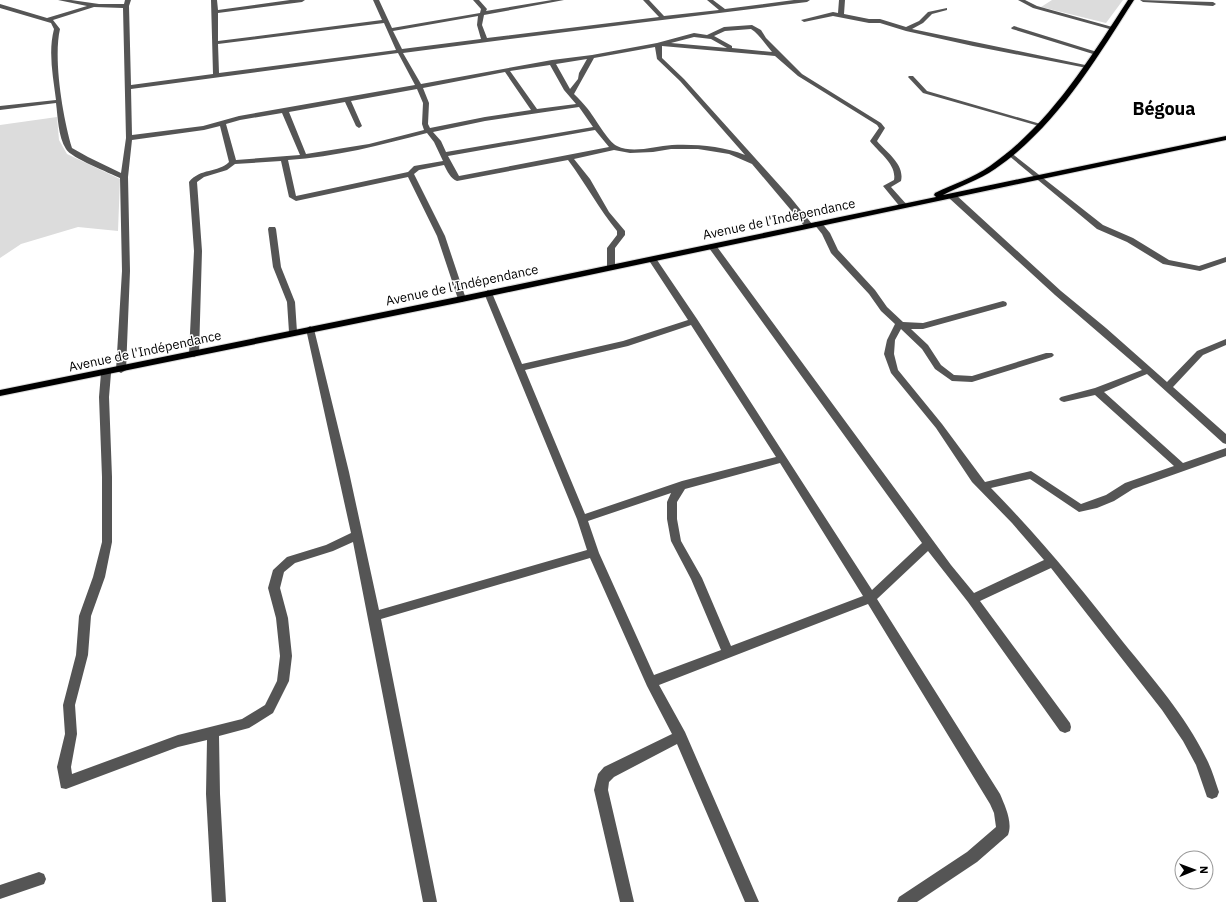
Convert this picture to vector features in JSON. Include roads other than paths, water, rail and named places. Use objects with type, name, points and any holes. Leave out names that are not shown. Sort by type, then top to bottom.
[{"type":"main road","points":[[929,200],[990,169],[1010,154],[1041,125],[1087,66],[1131,0]]},
{"type":"main road","points":[[929,200],[1226,138]]},
{"type":"main road","name":"Avenue de l'Indépendance","points":[[0,393],[121,370],[293,332],[462,299],[929,200]]},
{"type":"street","points":[[61,0],[94,6]]},
{"type":"street","points":[[214,0],[216,76]]},
{"type":"street","points":[[215,12],[302,0]]},
{"type":"street","points":[[383,0],[376,1],[426,104],[425,124],[428,131],[436,139],[457,180],[614,148],[630,151],[653,150],[671,147],[698,147],[731,152],[754,162]]},
{"type":"street","points":[[476,0],[484,9],[479,24],[484,41]]},
{"type":"street","points":[[390,30],[561,0]]},
{"type":"street","points":[[646,0],[662,17]]},
{"type":"street","points":[[710,0],[724,11]]},
{"type":"street","points":[[128,87],[484,41],[540,32],[807,0]]},
{"type":"street","points":[[841,15],[844,3],[842,0]]},
{"type":"street","points":[[1021,0],[1035,7],[1113,28]]},
{"type":"street","points":[[1143,0],[1213,4]]},
{"type":"street","points":[[48,20],[94,6],[127,3],[129,138],[124,178],[126,271],[121,370]]},
{"type":"street","points":[[0,6],[53,22],[58,29],[54,41],[54,60],[63,130],[69,149],[124,178]]},
{"type":"street","points":[[906,29],[922,22],[930,14],[945,9]]},
{"type":"street","points":[[0,14],[11,10]]},
{"type":"street","points":[[804,20],[833,14],[857,19],[880,21],[906,29],[1017,53],[1087,66]]},
{"type":"street","points":[[214,43],[386,21]]},
{"type":"street","points":[[709,36],[724,29],[752,27],[759,31],[763,39],[800,75],[879,124],[882,128],[881,131],[875,135],[873,141],[886,153],[898,174],[897,181],[887,186],[904,206]]},
{"type":"street","points":[[1014,28],[1096,53]]},
{"type":"street","points":[[673,43],[694,35],[709,36],[736,50]]},
{"type":"street","points":[[129,138],[204,128],[253,115],[285,111],[506,70],[592,57],[660,44],[673,43],[777,54]]},
{"type":"street","points":[[660,44],[659,58],[682,80],[754,162],[814,225],[826,233],[834,251],[843,262],[872,292],[884,309],[925,347],[938,366],[952,378],[972,379],[1049,355]]},
{"type":"street","points":[[572,93],[574,86],[581,79],[582,73],[592,57]]},
{"type":"street","points":[[552,62],[567,90],[572,93],[597,128],[614,148]]},
{"type":"street","points":[[506,70],[535,111]]},
{"type":"street","points":[[911,76],[918,86],[925,92],[1041,125]]},
{"type":"street","points":[[347,100],[359,126]]},
{"type":"street","points":[[0,108],[60,101]]},
{"type":"street","points":[[194,354],[198,251],[193,182],[197,177],[228,167],[233,162],[304,157],[369,146],[428,131],[535,111],[580,105]]},
{"type":"street","points":[[285,111],[304,157]]},
{"type":"street","points":[[222,122],[233,162]]},
{"type":"street","points":[[284,159],[293,197],[296,198],[410,174],[417,168],[445,158],[551,135],[597,128]]},
{"type":"street","points":[[1010,154],[1100,227],[1135,243],[1166,262],[1200,269],[1226,259]]},
{"type":"street","points":[[570,158],[586,179],[606,213],[621,231],[621,235],[611,248],[611,267]]},
{"type":"street","points":[[410,174],[441,236],[462,299]]},
{"type":"street","points":[[952,196],[1058,293],[1103,330],[1226,440]]},
{"type":"street","points":[[272,229],[277,267],[291,302],[293,332]]},
{"type":"street","points":[[712,246],[1065,727]]},
{"type":"street","points":[[652,259],[694,321],[871,598],[995,799],[1001,814],[1003,830],[972,857],[904,902]]},
{"type":"street","points":[[488,293],[582,519],[593,553],[651,682],[680,736],[752,902]]},
{"type":"street","points":[[901,324],[923,326],[1003,304]]},
{"type":"street","points":[[520,368],[625,344],[694,321]]},
{"type":"street","points":[[901,324],[897,328],[891,340],[889,354],[894,371],[983,486],[1016,520],[1069,581],[1188,736],[1202,763],[1212,792]]},
{"type":"street","points":[[310,329],[336,434],[388,682],[430,902]]},
{"type":"street","points":[[1167,387],[1200,353],[1226,342]]},
{"type":"street","points":[[1064,399],[1097,390],[1147,370]]},
{"type":"street","points":[[106,373],[104,397],[107,477],[107,542],[99,577],[85,616],[82,655],[69,705],[71,734],[64,767],[66,783],[178,742],[245,724],[269,709],[283,681],[286,656],[282,618],[274,588],[279,570],[291,560],[329,548],[357,535]]},
{"type":"street","points":[[1097,390],[1182,468]]},
{"type":"street","points":[[983,486],[1031,475],[1079,508],[1093,505],[1110,498],[1129,486],[1226,452]]},
{"type":"street","points":[[582,519],[682,485],[783,459]]},
{"type":"street","points":[[682,485],[672,502],[672,519],[676,541],[696,578],[728,652]]},
{"type":"street","points":[[651,682],[871,598],[929,543]]},
{"type":"street","points":[[374,616],[593,553]]},
{"type":"street","points":[[972,599],[1052,562]]},
{"type":"street","points":[[213,732],[213,794],[219,902]]},
{"type":"street","points":[[627,902],[601,790],[603,779],[610,772],[680,736]]},
{"type":"street","points":[[0,892],[39,879]]},
{"type":"district","name":"Bégoua","points":[[1164,108]]}]
